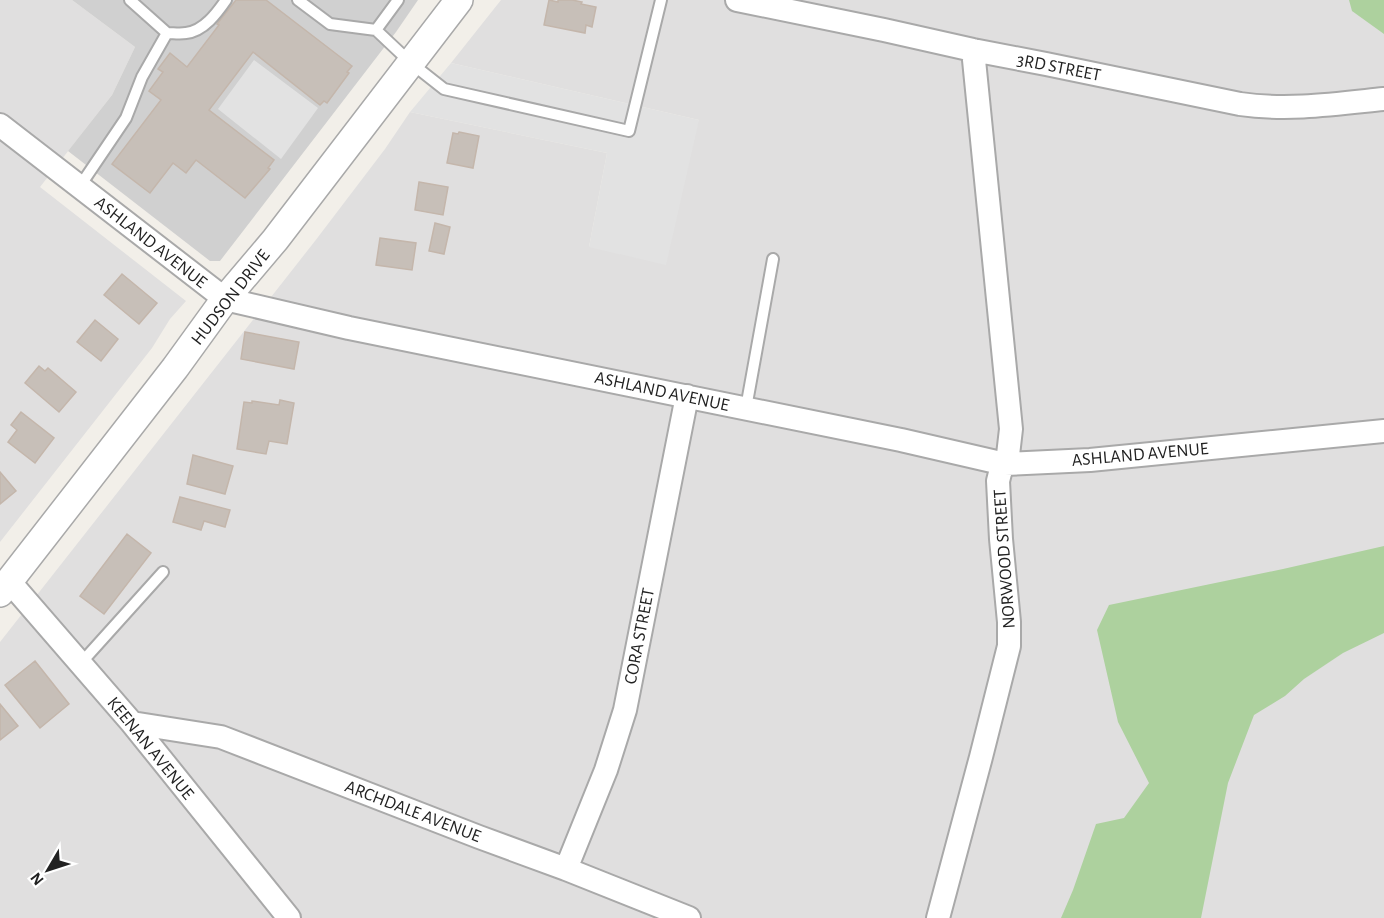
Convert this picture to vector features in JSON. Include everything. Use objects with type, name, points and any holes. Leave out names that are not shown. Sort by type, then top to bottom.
[{"type":"street","name":"HUDSON DRIVE","points":[[5,587],[175,368],[225,299],[275,240],[459,0]]},
{"type":"street","name":"3RD STREET","points":[[737,0],[1264,108],[1304,107],[1384,99]]},
{"type":"street","name":"NORWOOD STREET","points":[[938,918],[1009,646],[998,481],[1008,455],[1011,429],[973,50]]},
{"type":"street","name":"ASHLAND AVENUE","points":[[1,128],[80,186],[225,299],[349,328],[901,440],[1005,464],[1090,460],[1384,431]]},
{"type":"street","name":"CORA STREET","points":[[566,869],[606,770],[625,710],[687,396]]},
{"type":"street","name":"KEENAN AVENUE","points":[[5,587],[81,663],[289,918]]},
{"type":"street","name":"ARCHDALE AVENUE","points":[[132,723],[221,737],[688,918]]},
{"type":"lane","points":[[130,0],[167,33],[188,33],[203,26],[226,0]]},
{"type":"lane","points":[[298,0],[330,24],[376,30],[411,63],[444,89],[629,131],[661,0]]},
{"type":"lane","points":[[376,30],[398,0]]},
{"type":"lane","points":[[80,186],[126,118],[142,78],[167,33]]},
{"type":"lane","points":[[746,408],[773,259]]},
{"type":"lane","points":[[81,663],[163,572]]},
{"type":"shaded area","points":[[0,0],[72,0],[135,47],[112,95],[40,187],[186,301],[170,319],[152,348],[0,542]]},
{"type":"shaded area","points":[[72,0],[418,0],[396,32],[220,261],[210,261],[68,151],[112,95],[135,47]]},
{"type":"shaded area","points":[[501,0],[1384,0],[1384,918],[0,918],[0,642],[315,241],[385,149],[410,112],[607,153],[589,247],[699,120],[451,63]]},
{"type":"shaded area","points":[[254,60],[318,108],[281,159],[218,109]]},
{"type":"shaded area","points":[[451,63],[699,120],[666,265],[589,247],[607,153],[410,112]]},
{"type":"green space","points":[[1349,0],[1384,0],[1384,34],[1352,11]]},
{"type":"green space","points":[[1384,546],[1384,633],[1343,653],[1304,679],[1285,696],[1254,715],[1228,783],[1201,918],[1061,918],[1096,824],[1124,818],[1149,783],[1118,722],[1097,630],[1109,605]]},
{"type":"building","points":[[236,0],[266,0],[352,66],[347,72],[349,73],[327,103],[324,101],[320,105],[253,52],[209,110],[274,160],[268,168],[270,169],[245,198],[196,160],[186,173],[173,163],[150,193],[112,164],[161,100],[149,91],[163,72],[158,69],[170,53],[187,67]]},
{"type":"building","points":[[549,0],[558,2],[558,0],[572,0],[596,7],[592,27],[586,25],[585,33],[544,25]]},
{"type":"building","points":[[459,132],[479,136],[473,168],[447,163],[453,133],[458,134]]},
{"type":"building","points":[[419,182],[448,187],[443,215],[415,210]]},
{"type":"building","points":[[435,223],[450,227],[444,254],[429,251]]},
{"type":"building","points":[[380,238],[416,243],[412,270],[376,265]]},
{"type":"building","points":[[122,274],[157,303],[139,324],[104,295]]},
{"type":"building","points":[[95,320],[118,339],[101,361],[77,342]]},
{"type":"building","points":[[245,332],[299,342],[294,369],[241,359]]},
{"type":"building","points":[[39,366],[45,371],[48,368],[76,392],[59,412],[25,383]]},
{"type":"building","points":[[280,400],[294,403],[287,444],[269,441],[266,454],[237,449],[244,402],[279,405]]},
{"type":"building","points":[[21,412],[54,438],[35,463],[8,442],[17,430],[11,425]]},
{"type":"building","points":[[193,455],[233,466],[225,494],[187,484]]},
{"type":"building","points":[[0,472],[16,491],[0,504]]},
{"type":"building","points":[[180,497],[230,510],[225,527],[204,521],[201,530],[173,522]]},
{"type":"building","points":[[127,534],[151,553],[104,614],[80,596]]},
{"type":"building","points":[[35,661],[69,704],[40,728],[5,685]]},
{"type":"building","points":[[0,704],[18,726],[0,740]]}]
